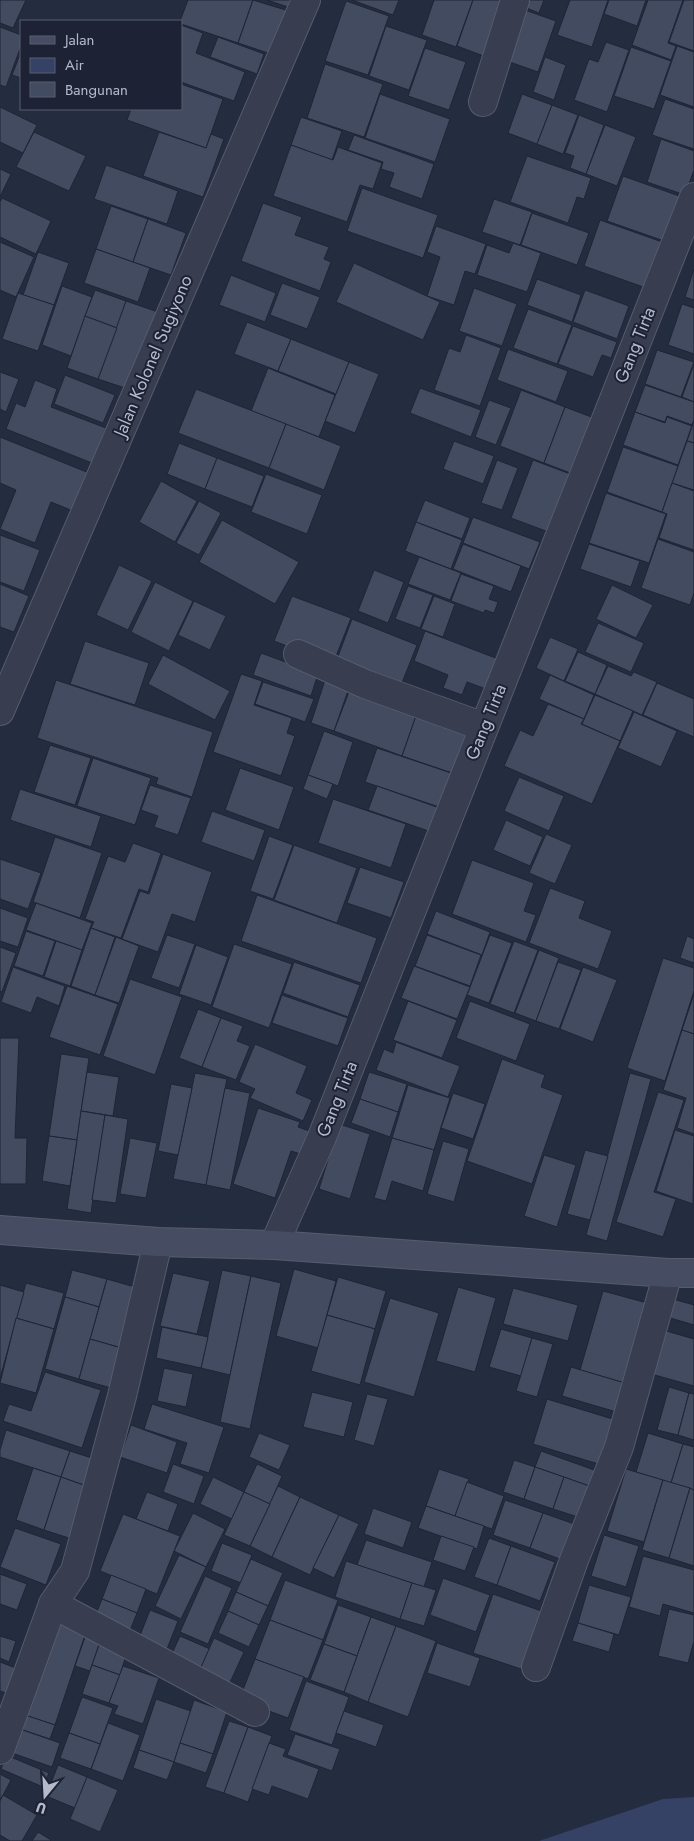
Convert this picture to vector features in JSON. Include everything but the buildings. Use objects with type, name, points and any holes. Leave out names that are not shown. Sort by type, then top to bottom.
[{"type":"main road","points":[[0,1230],[158,1242],[274,1245],[681,1273]]},
{"type":"street","name":"Jalan Kolonel Sugiyono","points":[[0,711],[306,0]]},
{"type":"street","points":[[482,102],[515,0]]},
{"type":"street","name":"Gang Tirta","points":[[274,1245],[322,1137],[694,197]]},
{"type":"street","points":[[298,654],[365,684],[484,727]]},
{"type":"street","points":[[0,1750],[53,1604],[74,1571],[122,1396],[158,1242]]},
{"type":"street","points":[[536,1667],[574,1560],[619,1447],[681,1273]]},
{"type":"street","points":[[53,1604],[255,1712]]},
{"type":"water","points":[[694,1797],[694,1841],[539,1841],[663,1799]]}]
